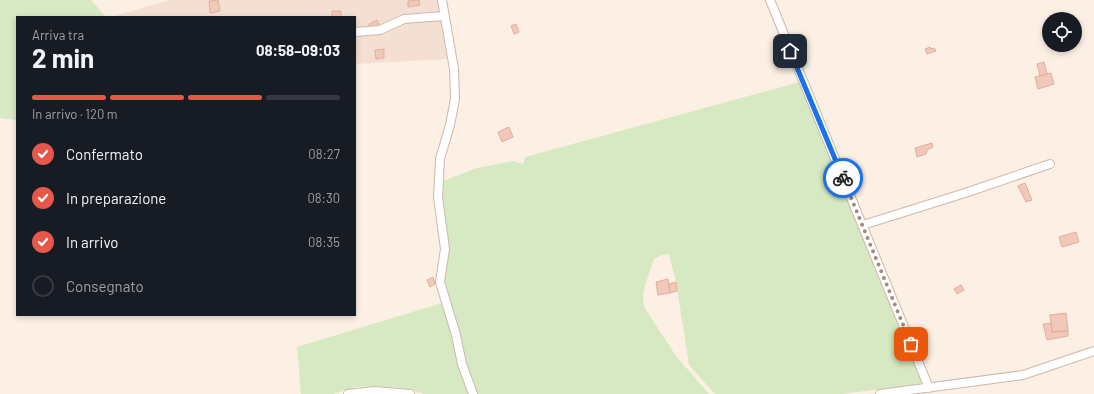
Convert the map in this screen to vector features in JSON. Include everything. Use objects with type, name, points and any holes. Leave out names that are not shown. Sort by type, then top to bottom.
[{"type":"street","points":[[442,0],[454,69],[455,99],[450,125],[440,159],[438,197],[445,249],[440,282],[456,335],[462,364],[473,394]]},
{"type":"street","points":[[770,0],[929,388]]},
{"type":"street","points":[[356,32],[380,30],[404,19],[444,16]]},
{"type":"street","points":[[863,225],[965,193],[1050,164]]},
{"type":"street","points":[[880,394],[1023,375],[1094,351]]},
{"type":"street","points":[[348,394],[380,391],[410,394]]},
{"type":"shaded area","points":[[171,0],[441,0],[442,19],[449,59],[356,64],[356,16],[114,16]]},
{"type":"green space","points":[[0,0],[91,0],[105,16],[16,16],[16,120],[0,118]]},
{"type":"green space","points":[[800,82],[922,381],[920,384],[841,394],[715,394],[689,365],[676,282],[669,254],[662,255],[654,259],[643,295],[644,307],[676,356],[709,394],[475,394],[444,292],[441,202],[443,181],[477,168],[514,161],[522,164],[525,157]]},
{"type":"green space","points":[[442,303],[469,394],[425,394],[402,388],[375,386],[356,387],[333,394],[301,394],[297,347]]},
{"type":"building","points":[[218,0],[220,11],[210,13],[209,1]]},
{"type":"building","points":[[419,0],[420,5],[408,7],[408,1]]},
{"type":"building","points":[[332,11],[341,11],[341,16],[332,16]]},
{"type":"building","points":[[377,20],[380,26],[371,30],[369,24]]},
{"type":"building","points":[[516,24],[519,32],[514,34],[511,26]]},
{"type":"building","points":[[930,47],[931,49],[934,48],[936,51],[927,54],[925,49]]},
{"type":"building","points":[[384,49],[384,58],[376,59],[375,50]]},
{"type":"building","points":[[1044,62],[1047,74],[1040,76],[1037,64]]},
{"type":"building","points":[[1051,73],[1054,84],[1038,89],[1035,77]]},
{"type":"building","points":[[509,127],[513,137],[502,142],[498,132]]},
{"type":"building","points":[[932,143],[933,147],[927,150],[926,154],[917,157],[915,148]]},
{"type":"building","points":[[1025,183],[1032,200],[1026,202],[1018,186]]},
{"type":"building","points":[[1076,232],[1079,242],[1062,247],[1059,237]]},
{"type":"building","points":[[433,277],[435,284],[430,287],[427,280]]},
{"type":"building","points":[[668,279],[670,293],[658,295],[656,282]]},
{"type":"building","points":[[676,282],[677,291],[670,293],[669,284]]},
{"type":"building","points":[[961,285],[964,290],[957,294],[954,289]]},
{"type":"building","points":[[1066,313],[1068,331],[1052,332],[1050,315]]},
{"type":"building","points":[[1051,323],[1052,332],[1068,331],[1068,336],[1047,340],[1043,324]]},
{"type":"way so far","points":[[843,178],[911,344]]},
{"type":"route","points":[[790,51],[843,178]]}]
